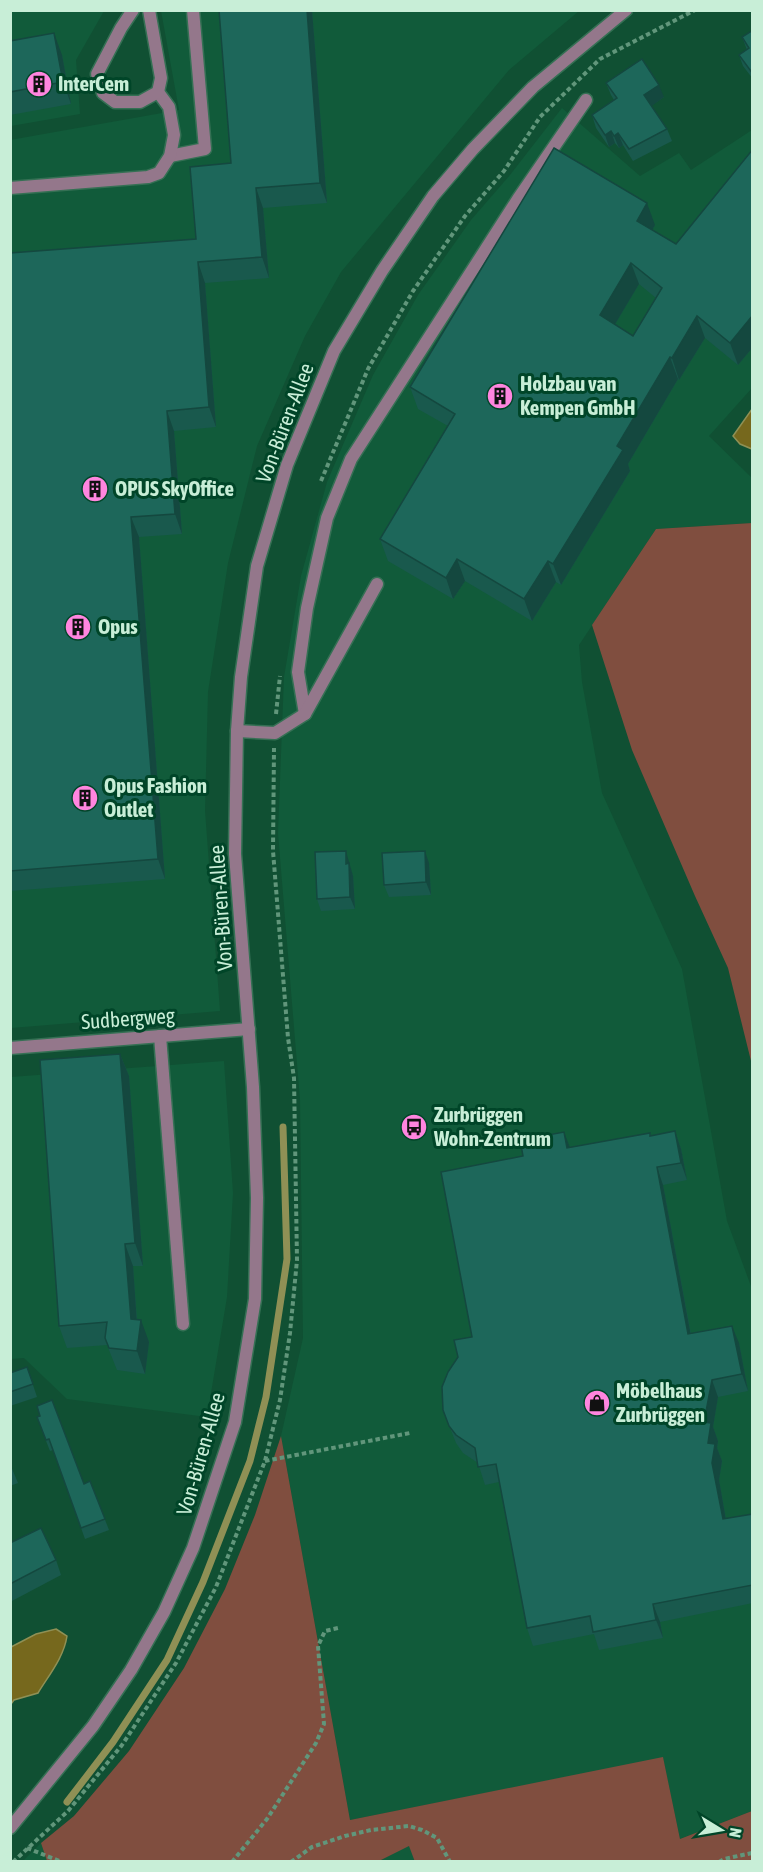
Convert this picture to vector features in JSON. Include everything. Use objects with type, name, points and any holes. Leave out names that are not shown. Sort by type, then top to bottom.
[{"type":"street","points":[[133,10],[97,74],[103,93],[115,102],[140,102],[158,92]]},
{"type":"street","points":[[10,188],[148,177],[159,173],[170,156],[174,135],[169,107],[158,92],[161,78],[149,10]]},
{"type":"street","points":[[170,156],[205,149],[193,10]]},
{"type":"street","name":"Von-Büren-Allee","points":[[10,1828],[93,1726],[131,1670],[164,1612],[193,1548],[235,1422],[255,1299],[257,1198],[253,1086],[234,854],[237,731],[241,676],[257,567],[287,465],[334,351],[382,271],[434,196],[473,149],[533,87],[626,10]]},
{"type":"street","points":[[305,714],[298,672],[307,608],[327,518],[351,459],[518,199],[586,100]]},
{"type":"street","points":[[237,731],[275,733],[305,714],[377,584]]},
{"type":"street","name":"Sudbergweg","points":[[10,1047],[249,1029]]},
{"type":"street","points":[[160,1036],[183,1324]]},
{"type":"path","points":[[319,487],[368,369],[413,291],[465,216],[504,171],[540,117],[600,59],[695,10]]},
{"type":"path","points":[[13,1862],[68,1811],[122,1745],[176,1663],[216,1587],[265,1461],[280,1400],[290,1333],[297,1260],[294,1078],[288,1038],[273,851],[275,733],[281,669]]},
{"type":"path","points":[[265,1461],[410,1433]]},
{"type":"path","points":[[232,1862],[267,1819],[316,1743],[324,1724],[318,1646],[325,1631],[338,1628]]},
{"type":"path","points":[[291,1862],[312,1847],[345,1836],[370,1830],[409,1826],[437,1838],[450,1862]]},
{"type":"path","points":[[27,1848],[62,1862]]},
{"type":"path","points":[[719,1862],[724,1858],[753,1853]]},
{"type":"shaded area","points":[[11,11],[104,11],[76,60],[80,114],[11,126]]},
{"type":"shaded area","points":[[161,11],[579,11],[509,70],[341,272],[305,336],[257,446],[228,563],[208,692],[205,811],[220,1011],[11,1028],[10,140],[179,110]]},
{"type":"shaded area","points":[[562,108],[640,176],[679,153],[691,170],[752,130],[752,388],[709,436],[752,478],[752,523],[656,529],[579,645],[582,682],[602,793],[682,969],[727,1221],[752,1289],[752,1811],[680,1839],[663,1758],[350,1820],[281,1436],[303,1338],[300,1100],[278,833],[284,677],[301,576],[327,482],[373,375],[418,295],[471,220],[510,175]]},
{"type":"shaded area","points":[[752,409],[752,449],[740,444],[733,436]]},
{"type":"shaded area","points":[[752,523],[752,1065],[728,968],[632,750],[592,625],[656,529]]},
{"type":"shaded area","points":[[224,1061],[233,1193],[227,1297],[207,1417],[67,1399],[24,1358],[11,1359],[11,1077]]},
{"type":"shaded area","points":[[281,1436],[350,1820],[663,1757],[680,1839],[752,1811],[752,1861],[415,1862],[409,1846],[377,1862],[47,1861],[41,1843],[74,1816],[129,1751],[184,1668],[225,1589],[255,1515]]},
{"type":"shaded area","points":[[56,1629],[67,1636],[63,1651],[55,1666],[38,1693],[14,1700],[11,1704],[11,1647],[36,1634]]},
{"type":"shaded area","points":[[41,1843],[47,1861],[23,1861]]},
{"type":"shaded area","points":[[409,1845],[415,1861],[377,1862]]},
{"type":"building","points":[[219,10],[307,10],[320,183],[256,188],[262,257],[198,262],[209,407],[167,411],[175,514],[131,517],[158,859],[10,871],[10,253],[196,239],[190,167],[231,163]]},
{"type":"building","points":[[753,30],[753,74],[739,55],[749,48],[742,37]]},
{"type":"building","points":[[54,33],[63,82],[10,92],[10,41]]},
{"type":"building","points":[[642,59],[659,85],[644,95],[667,129],[629,149],[618,133],[614,136],[611,131],[605,135],[592,115],[617,98],[606,83]]},
{"type":"building","points":[[554,148],[647,203],[637,221],[676,244],[753,149],[753,315],[730,343],[697,316],[617,446],[623,450],[553,564],[548,561],[524,599],[457,559],[446,578],[380,539],[455,414],[410,387]],"holes":[[[631,263],[662,288],[633,336],[600,315]]]},
{"type":"building","points":[[346,851],[346,864],[349,863],[350,897],[317,899],[315,852]]},
{"type":"building","points":[[425,851],[426,882],[384,885],[382,853]]},
{"type":"building","points":[[120,1054],[135,1243],[125,1244],[131,1319],[141,1320],[137,1351],[109,1348],[105,1338],[107,1322],[59,1326],[40,1060]]},
{"type":"building","name":"Möbelhaus Zurbrüggen","points":[[675,1131],[681,1163],[657,1167],[688,1334],[732,1326],[742,1374],[712,1380],[704,1422],[711,1423],[708,1443],[715,1444],[712,1463],[723,1519],[753,1514],[753,1585],[653,1604],[656,1620],[593,1632],[590,1616],[527,1628],[496,1464],[478,1467],[475,1448],[456,1435],[449,1426],[443,1410],[442,1387],[458,1357],[454,1340],[472,1337],[441,1172],[523,1156],[520,1140],[564,1132],[567,1148],[650,1133],[650,1136]]},
{"type":"building","points":[[27,1367],[33,1384],[10,1392],[10,1373]]},
{"type":"building","points":[[52,1400],[84,1484],[90,1481],[105,1519],[81,1528],[49,1439],[46,1440],[37,1417],[40,1416],[37,1406]]},
{"type":"building","points":[[41,1528],[56,1560],[10,1584],[10,1543]]},
{"type":"waterway","points":[[67,1802],[113,1742],[167,1660],[203,1582],[250,1461],[266,1397],[287,1259],[283,1127]]},
{"type":"place","name":"InterCem","points":[[39,84]]},
{"type":"place","name":"Holzbau van Kempen GmbH","points":[[500,396]]},
{"type":"place","name":"OPUS SkyOffice","points":[[95,489]]},
{"type":"place","name":"Opus","points":[[78,627]]},
{"type":"place","name":"Opus Fashion Outlet","points":[[85,798]]},
{"type":"place","name":"Zurbrüggen Wohn-Zentrum","points":[[414,1127]]},
{"type":"place","name":"Möbelhaus Zurbrüggen","points":[[597,1403]]}]
